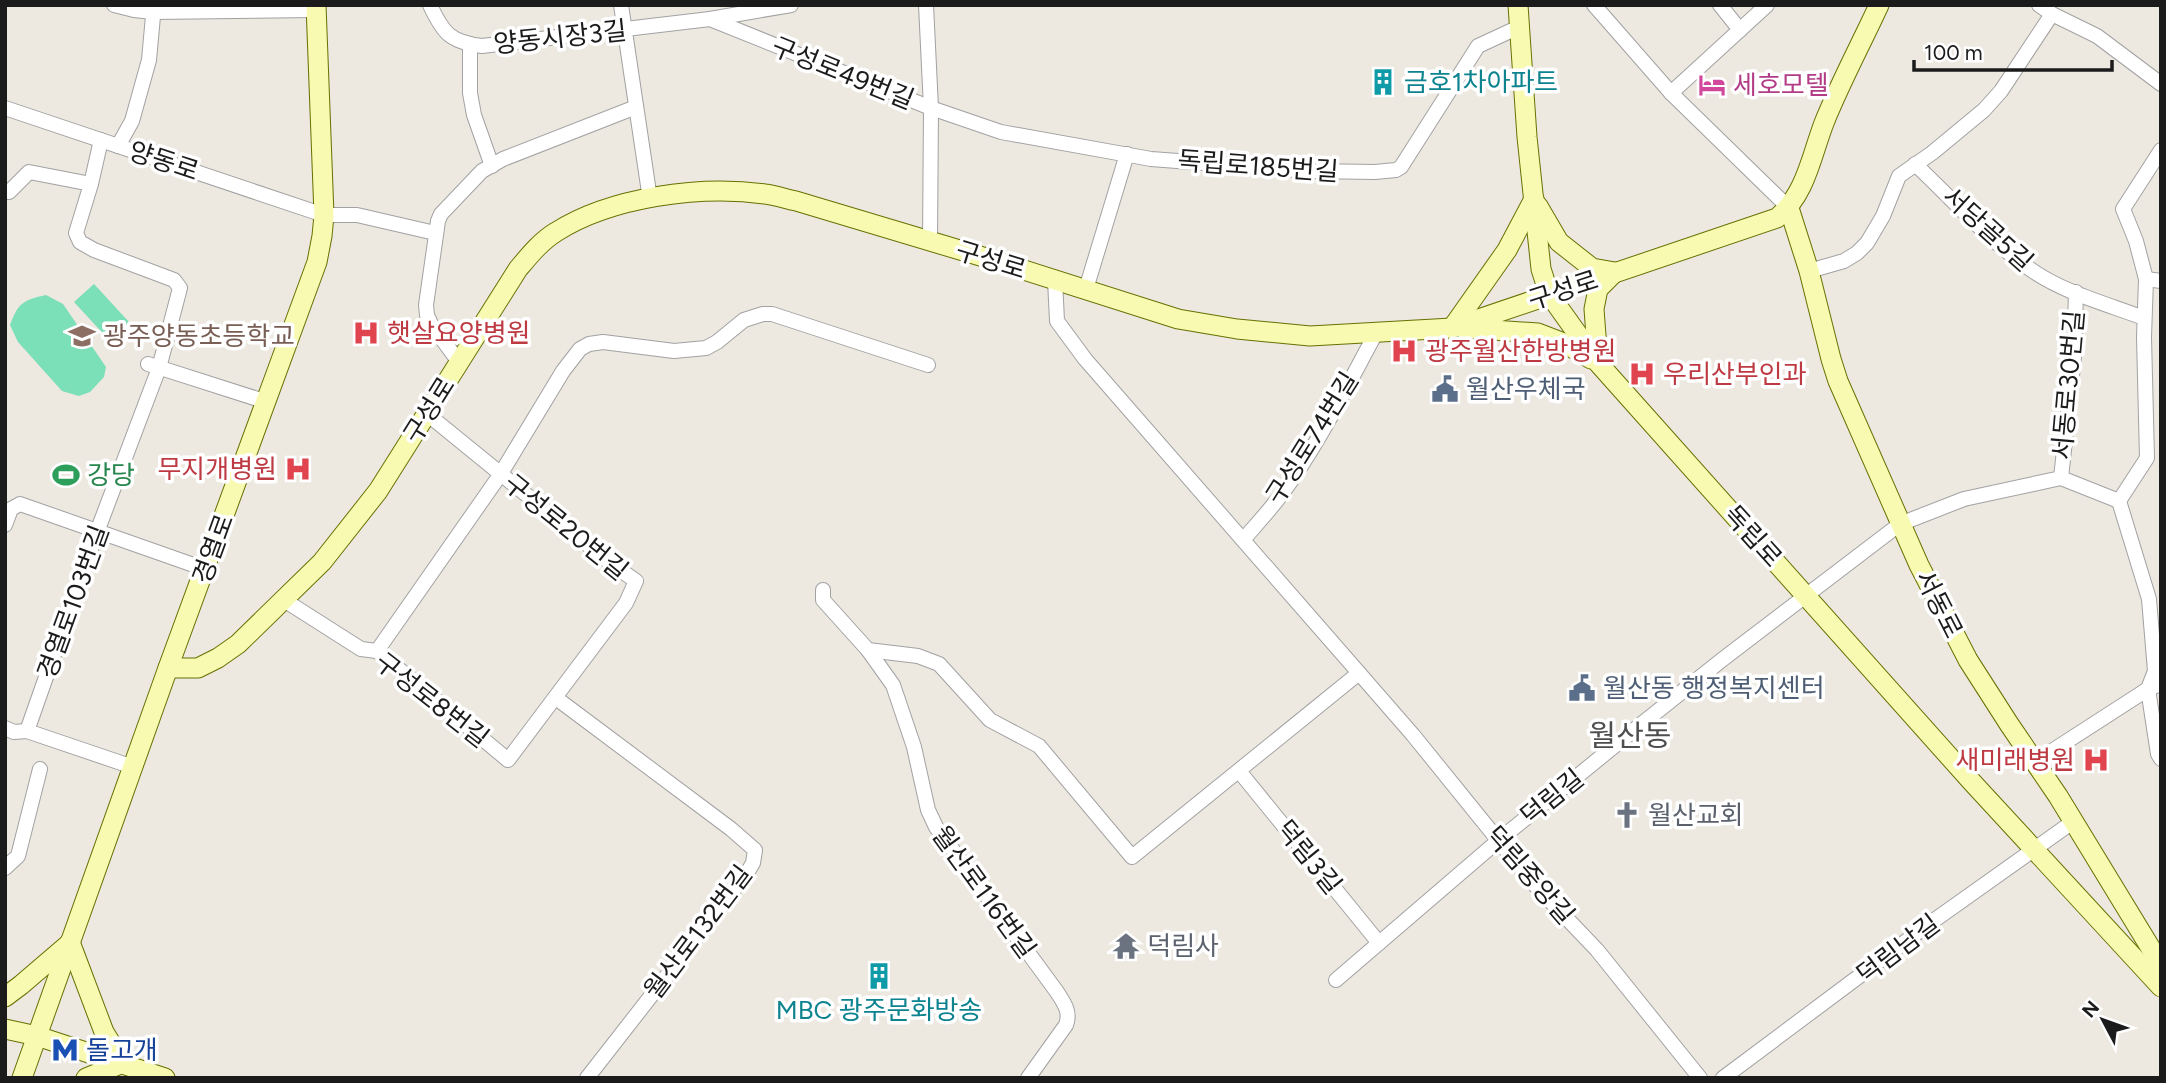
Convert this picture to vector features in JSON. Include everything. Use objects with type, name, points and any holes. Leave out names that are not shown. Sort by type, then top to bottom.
[{"type":"street","points":[[114,5],[134,10],[316,8]]},
{"type":"street","name":"양동시장3길","points":[[430,5],[444,33],[456,40],[482,46],[710,19],[788,5]]},
{"type":"street","points":[[621,5],[650,199]]},
{"type":"street","points":[[926,5],[931,108]]},
{"type":"street","name":"독립로","points":[[1518,5],[1541,269],[1549,294],[1599,364],[2161,987]]},
{"type":"street","points":[[1594,5],[1671,93],[1788,208],[1800,191],[1825,122],[1879,5]]},
{"type":"street","points":[[1720,5],[1740,30]]},
{"type":"street","points":[[1671,93],[1766,5]]},
{"type":"street","points":[[2039,5],[2097,36],[2161,84]]},
{"type":"street","name":"경열로","points":[[22,1078],[317,262],[323,236],[324,215],[316,8]]},
{"type":"street","points":[[118,146],[132,121],[149,60],[154,9]]},
{"type":"street","points":[[1809,271],[1844,261],[1867,243],[1883,216],[1897,179],[1993,100],[2052,14]]},
{"type":"street","name":"구성로49번길","points":[[710,19],[931,108],[930,242]]},
{"type":"street","name":"독립로185번길","points":[[931,108],[1001,132],[1151,159],[1310,171],[1396,170],[1478,46],[1519,27]]},
{"type":"street","points":[[470,44],[470,93],[474,115],[492,166]]},
{"type":"street","points":[[458,362],[427,314],[435,233],[441,214],[482,171],[502,159],[636,107]]},
{"type":"street","name":"양동로","points":[[5,108],[324,215],[358,215],[435,233]]},
{"type":"street","points":[[5,192],[9,192],[29,172],[91,184],[101,140]]},
{"type":"street","points":[[2161,150],[2123,209],[2153,280],[2144,318],[2154,430],[2147,458],[2119,501],[2155,597],[2154,687],[2158,754],[2161,759]]},
{"type":"street","points":[[1086,289],[1127,154]]},
{"type":"street","name":"서당골5길","points":[[1916,164],[2004,249],[2031,270],[2076,292],[2144,318]]},
{"type":"street","name":"경열로103번길","points":[[27,731],[180,288],[174,280],[94,250],[80,242],[76,233],[91,184]]},
{"type":"street","name":"구성로","points":[[168,668],[198,668],[218,659],[238,644],[322,562],[378,491],[518,269],[555,233],[583,218],[627,204],[698,193],[765,194],[796,201],[1178,319],[1237,329],[1310,336],[1452,328],[1760,225],[1777,218],[1788,208]]},
{"type":"street","points":[[1534,200],[1559,242],[1592,268],[1615,272]]},
{"type":"street","points":[[1452,328],[1507,250],[1534,200]]},
{"type":"street","name":"서동로","points":[[1788,208],[1809,271],[1835,370],[1934,597],[1968,660],[2074,821],[2161,965]]},
{"type":"street","points":[[1599,364],[1594,309],[1598,289],[1615,272]]},
{"type":"street","name":"덕림중앙길","points":[[1055,280],[1056,321],[1085,359],[1359,673],[1532,882],[1597,950],[1700,1078]]},
{"type":"street","name":"서동로30번길","points":[[2061,478],[2074,357],[2076,292]]},
{"type":"street","points":[[377,650],[500,475],[563,371],[580,349],[597,342],[674,351],[706,348],[718,342],[744,320],[772,314],[928,365]]},
{"type":"street","points":[[1452,328],[1538,333],[1564,343],[1599,364]]},
{"type":"street","name":"구성로74번길","points":[[1243,540],[1281,495],[1304,461],[1376,333]]},
{"type":"street","points":[[154,366],[267,402]]},
{"type":"street","name":"구성로20번길","points":[[426,413],[500,475],[636,581],[626,603],[508,760]]},
{"type":"street","name":"서동로30번길","points":[[1806,596],[1900,524],[1964,499],[2061,478],[2119,501]]},
{"type":"street","points":[[5,525],[11,509],[19,504],[205,569]]},
{"type":"street","name":"월산로116번길","points":[[823,590],[823,600],[868,650],[892,685],[918,761],[931,818],[1067,1009],[1069,1016],[1066,1025],[1028,1078]]},
{"type":"street","name":"덕림길","points":[[1336,980],[1499,840],[1713,667],[1806,596]]},
{"type":"street","name":"구성로8번길","points":[[284,600],[361,649],[377,650],[508,760]]},
{"type":"street","points":[[868,650],[918,656],[939,664],[990,720],[1039,746],[1132,857],[1359,673]]},
{"type":"street","points":[[2035,762],[2154,687]]},
{"type":"street","name":"월산로132번길","points":[[556,698],[731,829],[755,850],[753,863],[747,873],[587,1078]]},
{"type":"street","points":[[5,729],[14,732],[27,731],[133,767]]},
{"type":"street","points":[[5,868],[18,856],[40,769]]},
{"type":"street","name":"덕림3길","points":[[1239,771],[1379,943]]},
{"type":"street","name":"덕림남길","points":[[1723,1078],[2074,821]]},
{"type":"street","points":[[5,997],[70,942],[104,1032],[123,1063]]},
{"type":"street","points":[[5,1029],[37,1036],[165,1078]]},
{"type":"street","points":[[86,1078],[123,1063]]},
{"type":"green space","points":[[94,284],[129,322],[109,340],[74,302]]},
{"type":"green space","points":[[46,295],[63,304],[106,367],[104,377],[90,392],[79,396],[62,391],[18,342],[10,325],[22,304]]},
{"type":"place","name":"금호1차아파트","points":[[1383,82]]},
{"type":"place","name":"세호모텔","points":[[1712,85]]},
{"type":"place","name":"햇살요양병원","points":[[366,333]]},
{"type":"place","name":"광주양동초등학교","points":[[82,336]]},
{"type":"place","name":"광주월산한방병원","points":[[1404,351]]},
{"type":"place","name":"우리산부인과","points":[[1642,374]]},
{"type":"place","name":"월산우체국","points":[[1445,389]]},
{"type":"place","name":"무지개병원","points":[[298,469]]},
{"type":"place","name":"강당","points":[[66,475]]},
{"type":"place","name":"월산동 행정복지센터","points":[[1582,688]]},
{"type":"place","name":"새미래병원","points":[[2096,760]]},
{"type":"place","name":"월산교회","points":[[1627,815]]},
{"type":"place","name":"덕림사","points":[[1126,946]]},
{"type":"place","name":"MBC 광주문화방송","points":[[879,976]]},
{"type":"place","name":"돌고개","points":[[65,1050]]},
{"type":"district","name":"월산동","points":[[1630,736]]}]
